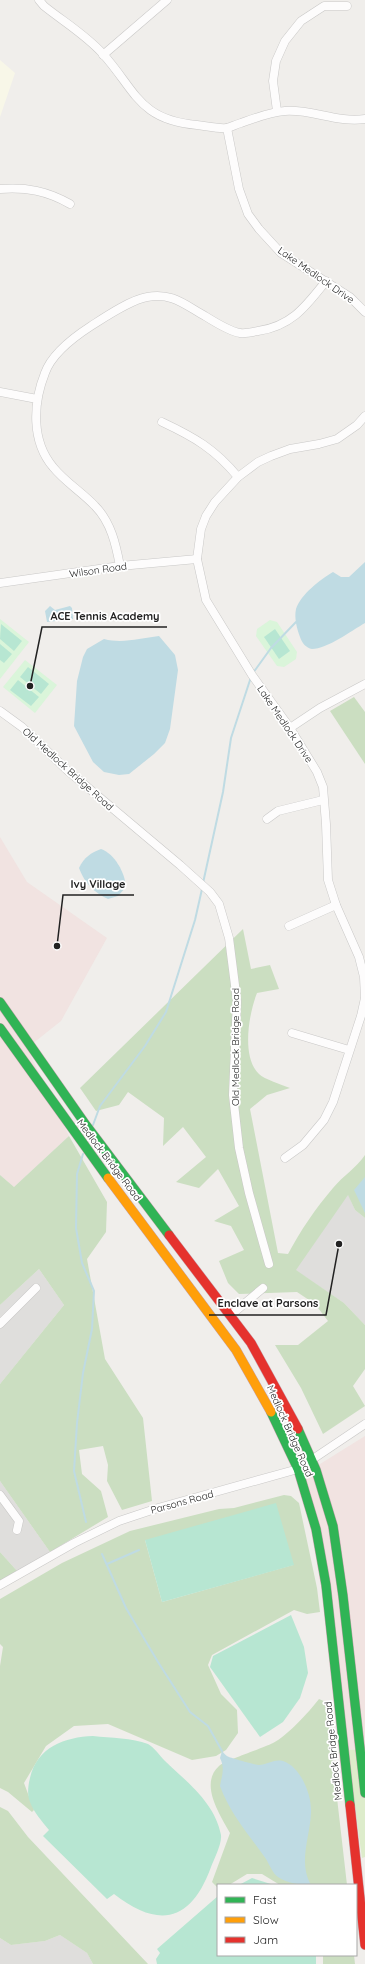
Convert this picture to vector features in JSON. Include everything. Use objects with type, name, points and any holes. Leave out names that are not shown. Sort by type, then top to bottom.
[{"type":"highway","name":"Medlock Bridge Road","points":[[0,1002],[86,1125],[232,1315],[251,1343],[285,1402],[313,1459],[334,1533],[344,1596],[365,1793]]},
{"type":"highway","name":"Medlock Bridge Road","points":[[0,1028],[78,1137],[236,1350],[264,1398],[298,1469],[316,1529],[326,1585],[365,1945]]},
{"type":"street","points":[[39,0],[44,6],[87,38],[103,55],[135,98],[152,112],[180,124],[227,128],[277,111],[297,110],[353,121],[365,119]]},
{"type":"street","points":[[103,55],[167,0]]},
{"type":"street","points":[[277,111],[273,82],[276,61],[285,41],[301,21],[324,6],[347,6]]},
{"type":"street","name":"Lake Medlock Drive","points":[[227,128],[239,189],[248,214],[259,229],[281,253],[326,280],[350,297],[365,312]]},
{"type":"street","points":[[0,189],[30,189],[53,194],[70,204]]},
{"type":"street","points":[[120,566],[110,528],[96,506],[74,489],[52,467],[40,445],[36,427],[37,399],[46,368],[53,358],[78,335],[112,312],[146,297],[164,297],[181,301],[205,316],[240,333],[272,329],[296,317],[310,302],[326,280]]},
{"type":"street","points":[[0,392],[37,399]]},
{"type":"street","name":"Lake Medlock Drive","points":[[285,1158],[303,1146],[324,1120],[333,1102],[365,998],[364,977],[360,957],[336,905],[328,880],[323,787],[317,772],[290,728],[252,675],[206,600],[197,559],[201,529],[206,516],[215,502],[238,477],[258,462],[271,456],[290,449],[337,439],[357,425],[365,416]]},
{"type":"street","points":[[162,422],[203,442],[218,455],[238,477]]},
{"type":"street","name":"Wilson Road","points":[[0,583],[120,566],[197,559]]},
{"type":"street","points":[[290,728],[320,708],[365,684]]},
{"type":"street","name":"Old Medlock Bridge Road","points":[[0,711],[22,727],[67,770],[180,865],[210,892],[219,904],[229,938],[237,1001],[233,1096],[239,1148],[248,1193],[269,1264]]},
{"type":"street","points":[[267,819],[278,811],[324,800]]},
{"type":"street","points":[[289,926],[336,905]]},
{"type":"street","points":[[292,1033],[349,1050]]},
{"type":"street","points":[[0,1324],[36,1288]]},
{"type":"street","points":[[232,1315],[263,1288]]},
{"type":"street","name":"Parsons Road","points":[[0,1585],[74,1543],[123,1520],[158,1508],[298,1469],[365,1424]]},
{"type":"street","points":[[0,1495],[19,1521],[17,1530]]},
{"type":"shaded area","points":[[0,60],[15,73],[0,117]]},
{"type":"shaded area","points":[[0,837],[27,882],[107,938],[61,1021],[27,1048],[69,1136],[14,1187],[0,1175]]},
{"type":"shaded area","points":[[348,1194],[355,1210],[365,1218],[365,1325],[344,1303],[295,1270]]},
{"type":"shaded area","points":[[39,1269],[64,1305],[0,1384],[0,1305]]},
{"type":"shaded area","points":[[365,1436],[365,1749],[347,1750],[304,1474]]},
{"type":"shaded area","points":[[0,1481],[50,1552],[18,1572],[0,1552]]},
{"type":"shaded area","points":[[60,1935],[87,1953],[93,1964],[0,1964],[0,1938],[11,1945],[45,1941]]},
{"type":"green space","points":[[0,619],[29,642],[0,679]]},
{"type":"green space","points":[[270,620],[277,622],[297,652],[296,659],[284,667],[277,666],[256,636],[257,629]]},
{"type":"green space","points":[[1,624],[22,641],[14,651],[0,639]]},
{"type":"green space","points":[[275,629],[290,651],[279,659],[264,637]]},
{"type":"green space","points":[[0,644],[12,654],[4,663],[0,660]]},
{"type":"green space","points":[[25,660],[57,685],[35,713],[3,687]]},
{"type":"green space","points":[[28,667],[49,684],[41,694],[20,677]]},
{"type":"green space","points":[[18,680],[39,697],[31,706],[10,690]]},
{"type":"green space","points":[[354,697],[365,712],[365,764],[330,711]]},
{"type":"green space","points":[[243,929],[251,969],[270,965],[279,989],[257,993],[249,1023],[248,1046],[250,1057],[253,1066],[261,1076],[290,1088],[267,1095],[250,1109],[278,1253],[288,1254],[303,1228],[320,1204],[365,1155],[365,1218],[355,1210],[348,1195],[296,1270],[344,1303],[365,1325],[365,1369],[353,1386],[365,1406],[323,1434],[301,1388],[275,1345],[298,1345],[328,1321],[315,1304],[297,1292],[239,1294],[228,1283],[219,1261],[244,1250],[231,1226],[214,1221],[239,1206],[218,1169],[199,1188],[176,1182],[206,1157],[183,1127],[163,1146],[164,1118],[128,1092],[119,1105],[96,1111],[80,1088]]},
{"type":"green space","points":[[69,1136],[107,1202],[106,1232],[87,1259],[105,1359],[143,1418],[152,1501],[122,1510],[107,1481],[108,1465],[103,1446],[79,1450],[82,1474],[101,1491],[108,1517],[50,1552],[0,1481],[0,1384],[64,1305],[39,1269],[0,1305],[0,1175],[14,1187]]},
{"type":"green space","points":[[284,1495],[291,1496],[299,1503],[317,1588],[320,1612],[307,1614],[294,1610],[212,1655],[208,1665],[221,1694],[237,1710],[238,1733],[226,1750],[216,1756],[192,1760],[108,1724],[74,1726],[46,1746],[24,1783],[34,1810],[32,1812],[8,1792],[0,1788],[0,1666],[3,1647],[0,1644],[0,1599],[62,1563],[130,1531],[219,1509],[234,1508]],"holes":[[[145,1540],[293,1565],[162,1602]]]},
{"type":"green space","points":[[276,1503],[294,1565],[162,1602],[145,1540]]},
{"type":"green space","points":[[0,1552],[18,1572],[0,1581]]},
{"type":"green space","points":[[291,1615],[304,1647],[308,1673],[300,1698],[283,1722],[260,1737],[210,1667],[213,1656]]},
{"type":"green space","points":[[319,1699],[326,1702],[347,1884],[278,1884],[262,1874],[247,1874],[231,1884],[217,1884],[217,1887],[212,1882],[230,1833],[213,1800],[211,1782],[213,1773],[223,1764],[279,1740],[310,1710]]},
{"type":"green space","points":[[93,1736],[128,1739],[150,1745],[191,1785],[213,1813],[218,1823],[221,1835],[219,1847],[203,1885],[194,1899],[183,1909],[172,1914],[159,1915],[145,1912],[130,1905],[114,1894],[107,1899],[43,1836],[49,1830],[38,1817],[28,1796],[30,1778],[34,1767],[39,1758],[54,1746],[72,1739]]},
{"type":"green space","points":[[365,1749],[365,1857],[362,1858],[347,1750]]},
{"type":"green space","points":[[0,1807],[8,1811],[28,1837],[148,1964],[93,1964],[87,1953],[60,1935],[45,1941],[11,1945],[0,1938]]},
{"type":"green space","points":[[252,1878],[271,1884],[241,1884]]},
{"type":"green space","points":[[217,1897],[217,1956],[316,1956],[316,1964],[157,1964],[156,1959],[160,1953],[157,1949]]},
{"type":"green space","points":[[323,1956],[354,1956],[355,1964],[323,1964]]},
{"type":"water","points":[[365,562],[365,623],[325,646],[312,649],[306,646],[303,643],[298,631],[295,612],[298,603],[317,583],[333,572],[341,577],[349,577]]},
{"type":"water","points":[[50,606],[55,610],[70,606],[72,608],[73,619],[47,622],[45,611]]},
{"type":"water","points":[[159,636],[175,655],[178,670],[170,729],[165,743],[129,774],[119,775],[104,772],[93,762],[74,726],[77,681],[83,657],[87,649],[104,639],[125,641]]},
{"type":"water","points":[[101,849],[106,851],[115,860],[124,876],[126,887],[118,896],[108,899],[98,894],[90,886],[79,868],[88,856]]},
{"type":"water","points":[[365,1177],[365,1213],[354,1190]]},
{"type":"water","points":[[222,1751],[229,1757],[257,1765],[283,1761],[289,1764],[300,1775],[310,1798],[311,1806],[305,1858],[305,1867],[311,1884],[289,1882],[276,1876],[229,1806],[224,1796],[220,1786],[223,1772],[220,1758]]},
{"type":"waterway","points":[[253,673],[271,648],[296,622]]},
{"type":"waterway","points":[[203,883],[223,792],[231,738],[251,677]]},
{"type":"waterway","points":[[93,1125],[100,1106],[145,1046],[166,1012],[195,920],[202,889]]},
{"type":"waterway","points":[[83,1154],[77,1174],[76,1228],[82,1263],[94,1291],[92,1329],[83,1373],[77,1423],[74,1471],[86,1522]]},
{"type":"waterway","points":[[107,1564],[139,1550]]},
{"type":"waterway","points":[[102,1554],[126,1608],[158,1662],[190,1712],[208,1726],[222,1751]]},
{"type":"traffic: fast","points":[[0,1002],[86,1125],[169,1235]]},
{"type":"traffic: fast","points":[[0,1028],[108,1178]]},
{"type":"traffic: fast","points":[[271,1412],[298,1469],[316,1529],[326,1585],[350,1805]]},
{"type":"traffic: fast","points":[[298,1429],[316,1470],[333,1526],[343,1596],[365,1793]]},
{"type":"traffic: slow","points":[[108,1178],[236,1350],[271,1412]]},
{"type":"traffic: jam","points":[[169,1235],[251,1343],[298,1429]]},
{"type":"traffic: jam","points":[[350,1805],[365,1945]]},
{"type":"place","name":"ACE Tennis Academy","points":[[30,686]]},
{"type":"place","name":"Ivy Village","points":[[57,946]]},
{"type":"place","name":"Enclave at Parsons","points":[[339,1244]]}]
